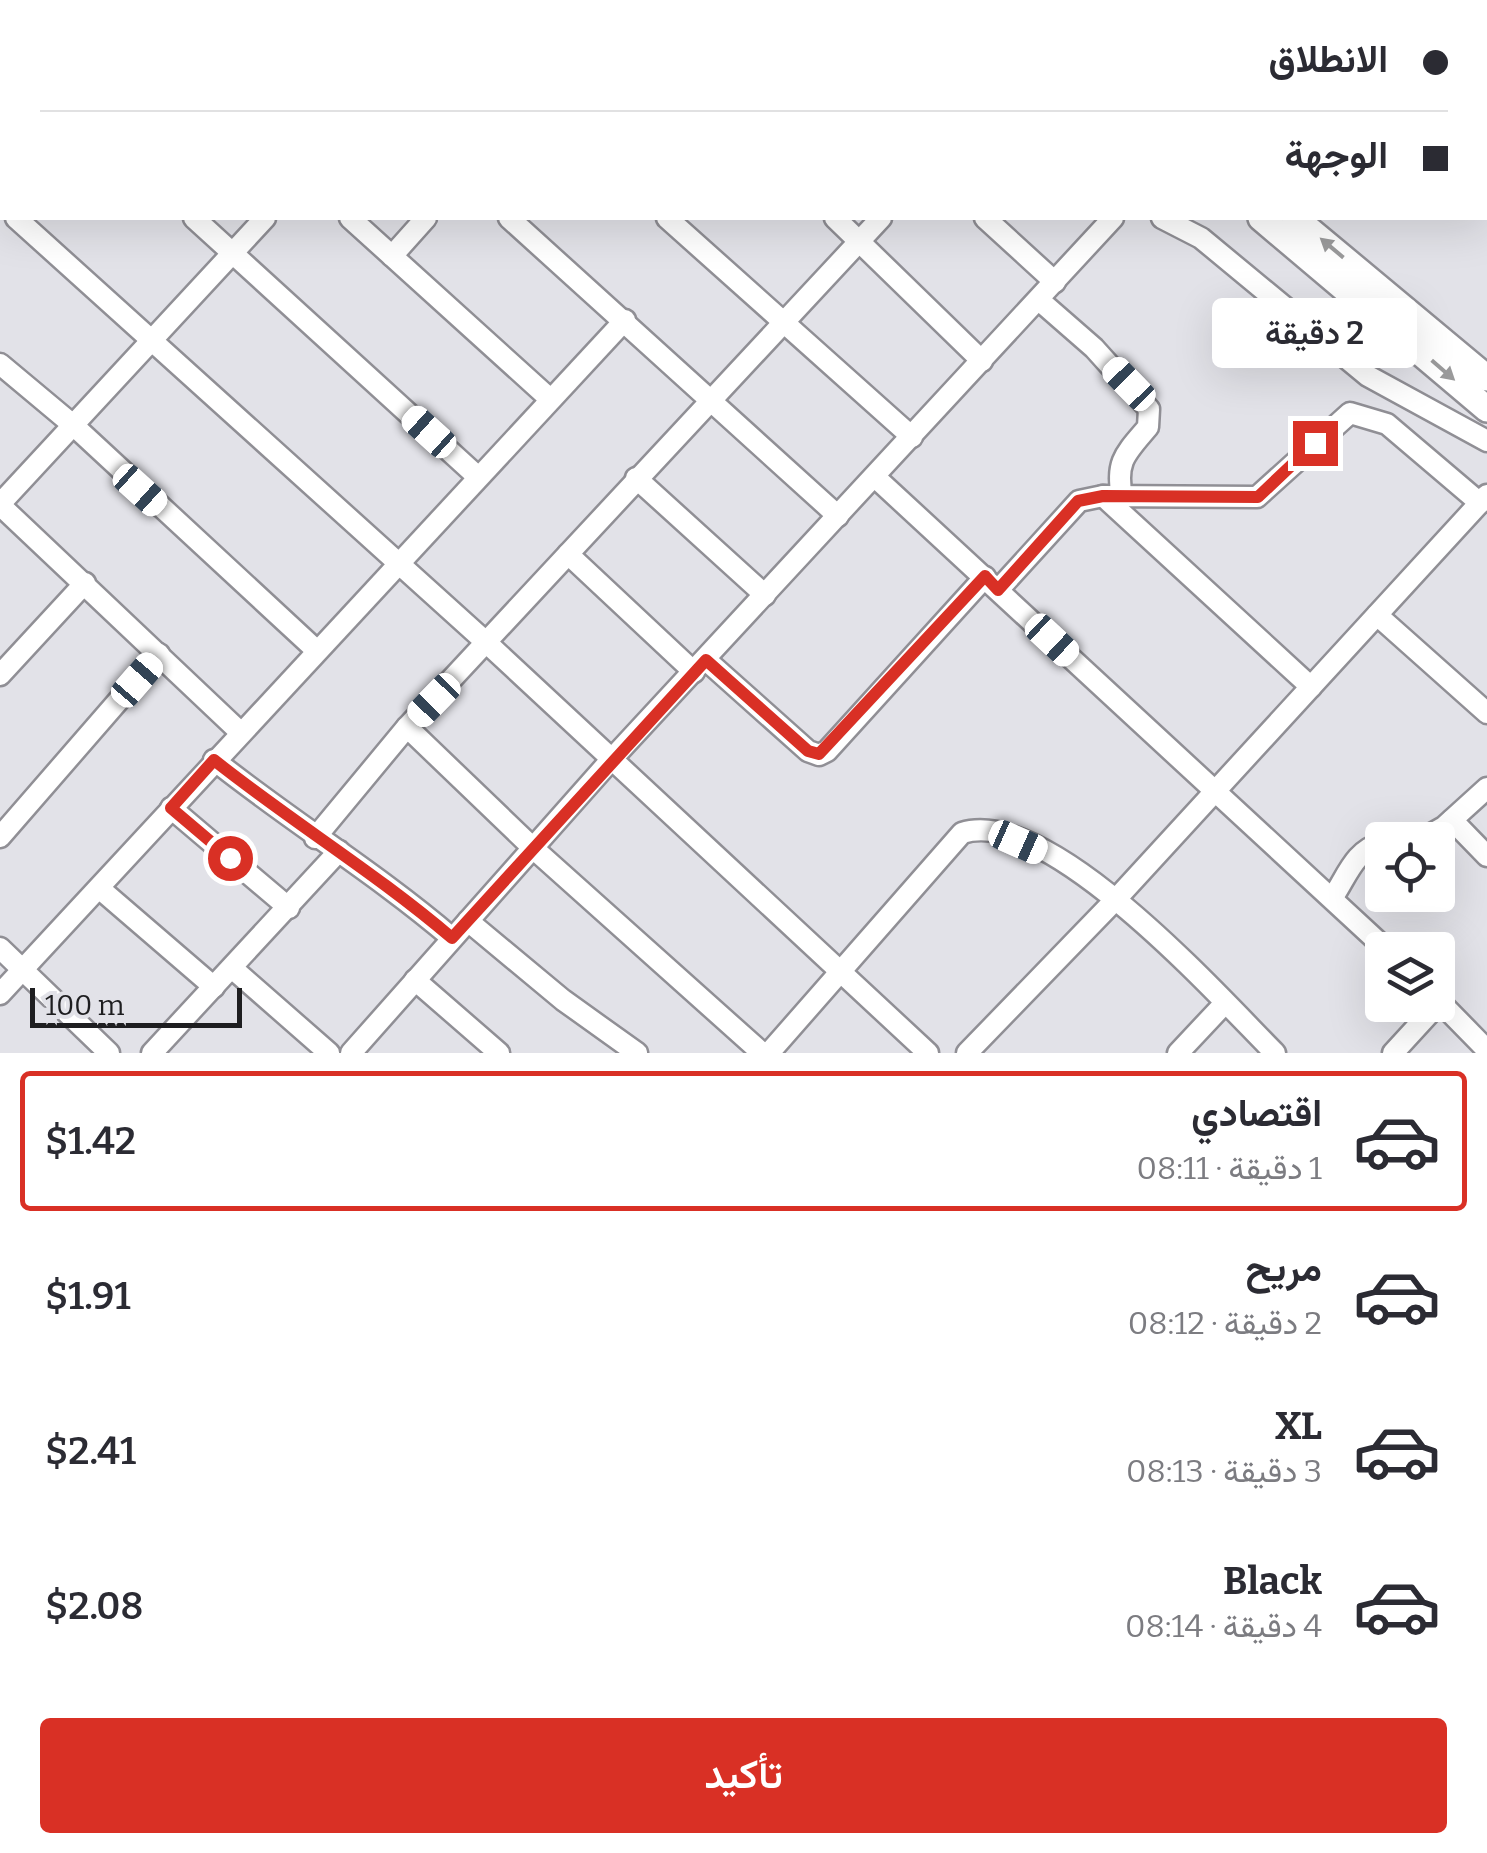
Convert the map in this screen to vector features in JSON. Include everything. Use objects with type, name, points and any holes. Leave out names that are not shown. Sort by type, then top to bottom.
[{"type":"main road","points":[[1263,220],[1487,410]]},
{"type":"main road","points":[[1297,220],[1487,378]]},
{"type":"street","points":[[18,220],[488,644],[928,1053]]},
{"type":"street","points":[[196,220],[478,477]]},
{"type":"street","points":[[240,732],[0,505],[262,220]]},
{"type":"street","points":[[352,220],[550,399]]},
{"type":"street","points":[[392,256],[424,220]]},
{"type":"street","points":[[511,220],[838,516]]},
{"type":"street","points":[[670,220],[912,437]]},
{"type":"street","points":[[837,220],[982,361]]},
{"type":"street","points":[[315,838],[407,728],[781,320],[880,220]]},
{"type":"street","points":[[987,220],[1055,282]]},
{"type":"street","points":[[351,1053],[610,760],[1111,220]]},
{"type":"street","points":[[1166,220],[1201,238],[1368,376],[1487,442]]},
{"type":"street","points":[[1039,300],[1094,348],[1150,409],[1148,428],[1121,458],[1112,496]]},
{"type":"street","points":[[0,994],[316,650],[400,568],[478,477],[625,320]]},
{"type":"street","points":[[0,364],[73,425],[316,650]]},
{"type":"street","points":[[568,554],[700,666],[808,751],[819,754],[1078,501],[1112,496],[1258,497],[1350,413],[1378,408],[1432,414]]},
{"type":"street","points":[[967,1053],[1118,898],[1484,499],[1387,424],[1350,413]]},
{"type":"street","points":[[875,477],[1369,932]]},
{"type":"street","points":[[636,478],[766,595]]},
{"type":"street","points":[[1112,496],[1311,687]]},
{"type":"street","points":[[0,675],[85,583]]},
{"type":"street","points":[[1377,616],[1487,713]]},
{"type":"street","points":[[0,836],[160,654]]},
{"type":"street","points":[[407,728],[534,849],[766,1053],[962,833],[978,828],[1043,852],[1118,898],[1275,1053]]},
{"type":"street","points":[[214,760],[315,838],[340,850],[400,894],[452,938]]},
{"type":"street","points":[[1449,822],[1487,788]]},
{"type":"street","points":[[171,808],[289,908]]},
{"type":"street","points":[[1452,820],[1487,856]]},
{"type":"street","points":[[1333,897],[1365,848]]},
{"type":"street","points":[[152,1053],[340,850]]},
{"type":"street","points":[[99,888],[214,986]]},
{"type":"street","points":[[468,920],[562,1000],[638,1053]]},
{"type":"street","points":[[0,948],[110,1053]]},
{"type":"street","points":[[232,968],[329,1053]]},
{"type":"street","points":[[415,980],[499,1053]]},
{"type":"street","points":[[1178,1053],[1225,1003]]},
{"type":"street","points":[[1455,1019],[1487,1050]]},
{"type":"street","points":[[1392,1053],[1421,1022]]},
{"type":"route","points":[[230,858],[171,808],[214,760],[315,838],[365,867],[452,938],[610,760],[706,660],[808,751],[819,754],[827,750],[985,576],[998,590],[1078,501],[1089,496],[1209,500],[1258,497],[1271,489],[1315,443]]}]
